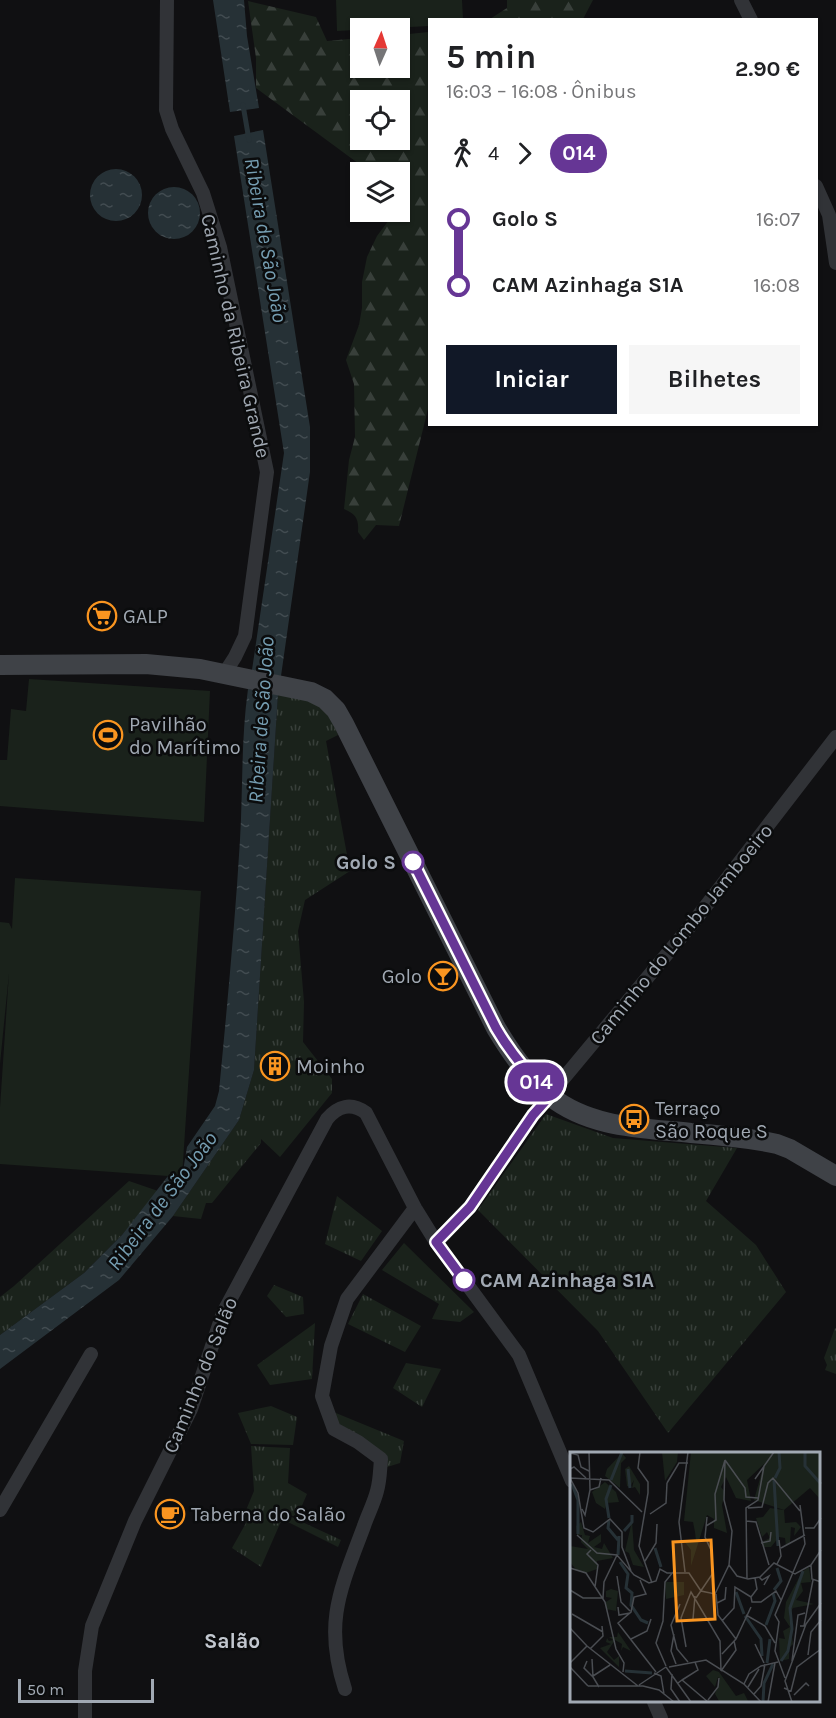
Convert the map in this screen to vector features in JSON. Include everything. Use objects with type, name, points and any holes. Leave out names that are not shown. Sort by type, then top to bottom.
[{"type":"main road","points":[[0,665],[146,664],[175,666],[250,678],[311,692],[325,699],[336,710],[496,1028],[513,1055],[550,1096],[581,1114],[614,1124],[777,1144],[790,1149],[836,1176]]},
{"type":"street","name":"Caminho da Ribeira Grande","points":[[167,0],[166,110],[172,129],[203,193],[220,247],[267,472],[244,636],[235,657],[224,674]]},
{"type":"street","points":[[741,0],[751,18]]},
{"type":"street","points":[[818,191],[829,216],[836,263]]},
{"type":"street","name":"Caminho do Lombo Jamboeiro","points":[[436,1242],[470,1207],[533,1115],[692,924],[836,737]]},
{"type":"street","name":"Caminho do Salão","points":[[85,1718],[85,1671],[92,1626],[135,1521],[191,1409],[223,1313],[327,1119],[334,1110],[351,1106],[366,1113],[415,1208],[436,1242],[519,1355],[570,1476]]},
{"type":"street","points":[[345,1689],[334,1647],[335,1617],[339,1592],[377,1491],[381,1459],[358,1442],[334,1429],[322,1396],[331,1346],[347,1299],[415,1208]]},
{"type":"street","points":[[0,1510],[91,1353]]},
{"type":"street","points":[[655,1703],[661,1718]]},
{"type":"green space","points":[[336,0],[462,0],[463,18],[428,18],[428,26],[410,27],[410,18],[350,18],[350,30],[337,31]]},
{"type":"green space","points":[[507,0],[593,0],[584,18],[492,18],[507,8]]},
{"type":"green space","points":[[248,1],[316,17],[327,41],[350,39],[350,78],[410,78],[410,34],[428,32],[428,409],[399,526],[376,525],[364,540],[358,532],[356,518],[344,509],[349,460],[355,437],[354,384],[346,360],[359,325],[362,308],[362,282],[367,257],[377,236],[388,222],[410,222],[410,162],[356,162],[256,88],[256,58]]},
{"type":"green space","name":"Pavilhão do Marítimo","points":[[29,679],[210,691],[204,822],[0,806],[0,760],[7,760],[11,709],[26,711]]},
{"type":"green space","points":[[278,694],[316,704],[329,716],[338,735],[326,741],[350,871],[305,900],[298,931],[304,1002],[303,1042],[332,1079],[332,1093],[280,1157],[261,1139],[261,1143],[212,1203],[206,1203],[201,1219],[173,1216],[239,1120],[254,1070]]},
{"type":"green space","points":[[15,878],[201,891],[182,1177],[0,1164],[0,1107],[9,973],[0,1064],[0,922],[9,923],[12,929]]},
{"type":"green space","points":[[546,1114],[613,1138],[737,1148],[706,1201],[756,1245],[786,1292],[668,1433],[598,1331],[478,1210]]},
{"type":"green space","points":[[129,1181],[158,1191],[122,1235],[84,1273],[0,1335],[0,1297]]},
{"type":"green space","points":[[337,1196],[382,1231],[361,1261],[325,1244]]},
{"type":"green space","points":[[404,1243],[474,1312],[460,1322],[432,1319],[439,1304],[382,1270]]},
{"type":"green space","points":[[274,1285],[303,1297],[304,1314],[286,1317],[267,1296]]},
{"type":"green space","points":[[363,1294],[421,1326],[405,1352],[348,1324]]},
{"type":"green space","points":[[315,1323],[312,1379],[270,1385],[257,1365]]},
{"type":"green space","points":[[835,1328],[836,1374],[825,1370],[827,1365],[824,1358]]},
{"type":"green space","points":[[406,1363],[441,1369],[422,1407],[393,1388]]},
{"type":"green space","points":[[271,1406],[297,1417],[293,1445],[251,1444],[238,1413]]},
{"type":"green space","points":[[331,1411],[404,1441],[400,1463],[384,1468],[341,1428]]},
{"type":"green space","points":[[251,1446],[290,1448],[288,1483],[307,1494],[297,1517],[285,1514],[341,1540],[338,1547],[282,1519],[261,1567],[232,1548],[246,1523],[244,1515],[254,1491]]},
{"type":"water","points":[[213,0],[244,0],[247,36],[259,108],[230,112]]},
{"type":"water","points":[[263,130],[310,427],[310,472],[281,676],[252,670],[284,453],[234,136]]},
{"type":"water","points":[[116,169],[126,171],[134,177],[140,185],[142,195],[140,205],[134,213],[126,219],[116,221],[106,219],[98,213],[92,205],[90,195],[92,185],[98,177],[106,171]]},
{"type":"water","points":[[174,187],[184,189],[192,195],[198,203],[200,213],[198,223],[192,231],[184,237],[174,239],[164,237],[156,231],[150,223],[148,213],[150,203],[156,195],[164,189]]},
{"type":"water","points":[[248,689],[278,694],[254,1070],[239,1120],[173,1216],[119,1280],[0,1369],[0,1335],[84,1273],[122,1235],[168,1176],[182,1177],[187,1147],[215,1106],[219,1091],[233,934]]},
{"type":"waterway","name":"Ribeira de São João","points":[[243,105],[249,140]]},
{"type":"bus line","name":"014","points":[[413,862],[496,1028],[508,1048],[531,1077],[550,1096],[533,1115],[470,1207],[436,1242],[464,1280]]},
{"type":"place","name":"GALP","points":[[102,616]]},
{"type":"place","name":"Pavilhão do Marítimo","points":[[108,735]]},
{"type":"place","name":"Golo S","points":[[413,862]]},
{"type":"place","name":"Golo","points":[[443,976]]},
{"type":"place","name":"Moinho","points":[[275,1066]]},
{"type":"place","name":"Terraço São Roque S","points":[[634,1119]]},
{"type":"place","name":"CAM Azinhaga S1A","points":[[464,1280]]},
{"type":"place","name":"Taberna do Salão","points":[[170,1514]]},
{"type":"district","name":"Salão","points":[[232,1641]]}]
